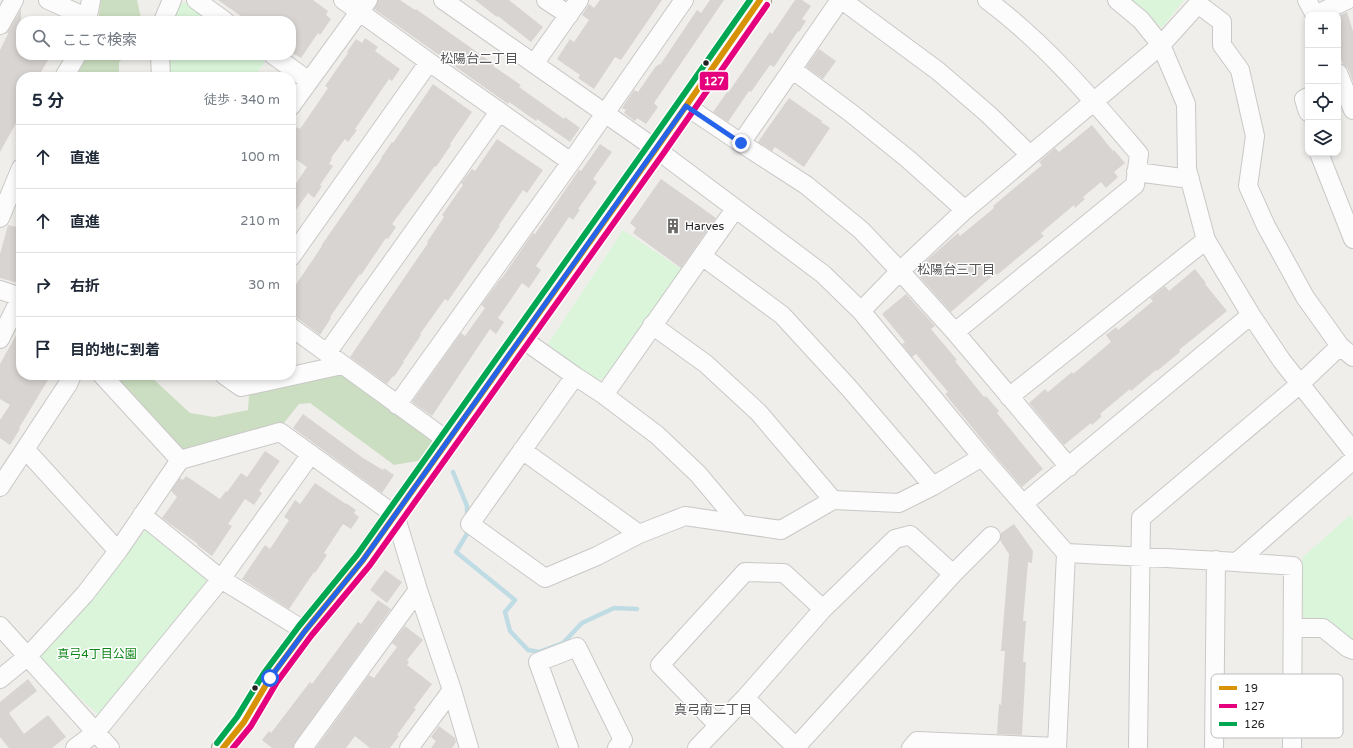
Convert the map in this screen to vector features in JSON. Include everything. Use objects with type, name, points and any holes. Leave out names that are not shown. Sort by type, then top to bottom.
[{"type":"street","points":[[0,26],[14,0]]},
{"type":"street","points":[[48,0],[81,16]]},
{"type":"street","points":[[88,16],[91,0]]},
{"type":"street","points":[[165,16],[172,0]]},
{"type":"street","points":[[196,0],[218,16]]},
{"type":"street","points":[[343,0],[364,6],[429,62],[571,162]]},
{"type":"street","points":[[443,0],[656,149],[823,274],[861,311],[982,457],[1066,552],[1238,561],[1293,566],[1293,674]]},
{"type":"street","points":[[546,0],[568,15]]},
{"type":"street","points":[[534,64],[579,0]]},
{"type":"street","points":[[397,405],[571,162],[684,0]]},
{"type":"street","points":[[223,748],[244,722],[270,678],[305,631],[363,560],[656,149],[760,0]]},
{"type":"street","points":[[741,143],[841,0],[938,71],[988,114],[1030,155]]},
{"type":"street","points":[[955,332],[1135,185],[1138,154],[1094,101],[1040,45],[987,0]]},
{"type":"street","points":[[1117,0],[1141,20],[1161,45],[1186,104],[1187,169],[1206,240],[1282,362],[1353,451]]},
{"type":"street","points":[[1307,0],[1313,12]]},
{"type":"street","points":[[1321,12],[1347,0]]},
{"type":"street","points":[[861,311],[900,271],[965,210],[1161,45],[1198,4],[1222,22],[1222,45],[1240,70],[1255,136],[1248,186],[1266,226],[1305,297],[1346,351],[1300,384],[1141,518],[1138,748]]},
{"type":"street","points":[[296,99],[364,6]]},
{"type":"street","points":[[67,72],[73,60]]},
{"type":"street","points":[[160,60],[161,72]]},
{"type":"street","points":[[280,60],[309,81]]},
{"type":"street","points":[[296,250],[429,62]]},
{"type":"street","points":[[792,70],[851,113],[908,159],[965,210]]},
{"type":"street","points":[[1341,84],[1353,110]]},
{"type":"street","points":[[686,106],[806,185],[861,230],[955,332],[1069,467]]},
{"type":"street","points":[[326,354],[500,112]]},
{"type":"street","points":[[1320,156],[1353,240]]},
{"type":"street","points":[[1136,172],[1190,179]]},
{"type":"street","points":[[0,218],[16,180]]},
{"type":"street","points":[[604,395],[735,209]]},
{"type":"street","points":[[1009,397],[1206,240]]},
{"type":"street","points":[[702,256],[782,315],[849,388],[932,486]]},
{"type":"street","points":[[0,290],[16,295]]},
{"type":"street","points":[[0,339],[16,307]]},
{"type":"street","points":[[1023,504],[1252,315]]},
{"type":"street","points":[[652,325],[706,364],[759,413],[833,500]]},
{"type":"street","points":[[296,331],[448,441]]},
{"type":"street","points":[[522,338],[604,395],[662,440],[698,474],[740,524]]},
{"type":"street","points":[[296,375],[342,365]]},
{"type":"street","points":[[575,376],[470,524],[545,578],[597,556],[639,534],[685,516],[781,530],[833,500],[899,503],[982,457]]},
{"type":"street","points":[[0,487],[70,380]]},
{"type":"street","points":[[107,380],[180,460]]},
{"type":"street","points":[[231,380],[241,387],[273,380]]},
{"type":"street","points":[[0,679],[28,656],[85,594],[118,551],[180,460],[280,432],[395,515],[418,590],[452,690],[469,748]]},
{"type":"street","points":[[25,449],[118,551]]},
{"type":"street","points":[[522,450],[639,534]]},
{"type":"street","points":[[75,748],[96,732],[221,579],[310,454]]},
{"type":"street","points":[[1238,561],[1353,460]]},
{"type":"street","points":[[142,515],[221,579],[305,631]]},
{"type":"street","points":[[697,748],[745,698],[823,609],[895,539],[910,535],[953,574]]},
{"type":"street","points":[[745,698],[796,747],[953,574],[991,536]]},
{"type":"street","points":[[911,748],[917,741],[1057,748],[1066,552]]},
{"type":"street","points":[[1215,674],[1216,560]]},
{"type":"street","points":[[718,725],[660,665],[745,572],[784,573],[823,609]]},
{"type":"street","points":[[303,748],[418,590]]},
{"type":"street","points":[[0,626],[110,748]]},
{"type":"street","points":[[1293,628],[1323,628],[1348,648],[1353,650]]},
{"type":"street","points":[[570,748],[538,662],[577,647],[623,740],[617,748]]},
{"type":"street","points":[[409,748],[452,690]]},
{"type":"street","points":[[1214,738],[1214,748]]},
{"type":"street","points":[[1292,738],[1292,748]]},
{"type":"green space","points":[[101,0],[137,0],[141,16],[99,16]]},
{"type":"green space","points":[[1131,0],[1184,0],[1162,28]]},
{"type":"green space","points":[[188,2],[206,16],[171,16],[176,5]]},
{"type":"green space","points":[[85,60],[122,60],[119,62],[119,72],[78,72]]},
{"type":"green space","points":[[166,60],[263,60],[265,62],[258,72],[167,72]]},
{"type":"green space","points":[[623,230],[684,271],[605,379],[591,380],[548,344]]},
{"type":"green space","points":[[335,370],[432,437],[435,445],[423,460],[394,465],[310,403],[299,404],[280,428],[188,452],[176,449],[114,380],[154,380],[190,413],[214,417],[248,410],[249,395]]},
{"type":"green space","points":[[1350,515],[1353,519],[1353,645],[1328,625],[1303,618],[1302,558]]},
{"type":"green space","name":"真弓4丁目公園","points":[[148,527],[205,577],[208,585],[100,716],[33,656],[91,598]]},
{"type":"building","points":[[218,0],[313,0],[328,11],[326,15],[331,19],[320,35],[318,33],[301,58],[296,55],[296,16],[241,16]]},
{"type":"building","points":[[378,0],[400,0],[415,10],[416,9],[494,64],[493,66],[521,85],[519,87],[564,119],[565,117],[580,128],[570,142],[537,119],[536,121],[509,102],[508,104],[374,9]]},
{"type":"building","points":[[475,0],[509,0],[543,27],[531,42]]},
{"type":"building","points":[[600,0],[662,0],[621,60],[615,57],[594,89],[578,78],[580,75],[557,59],[570,39],[574,42],[589,20],[582,15],[589,4],[594,8]]},
{"type":"building","points":[[710,0],[724,0],[654,103],[658,107],[646,124],[637,118],[635,121],[624,113],[626,110],[622,108],[634,90],[638,92],[656,66],[659,64],[660,65],[697,10],[701,13]]},
{"type":"building","points":[[795,0],[802,0],[811,6],[802,19],[806,21],[774,67],[770,65],[751,92],[749,91],[728,122],[713,112],[770,32],[772,34]]},
{"type":"building","points":[[21,9],[21,16],[17,16]]},
{"type":"building","points":[[1347,12],[1353,31],[1353,82],[1348,69],[1341,59],[1341,15]]},
{"type":"building","points":[[16,18],[16,60],[48,60],[41,72],[16,72],[16,123],[0,152],[0,50],[8,34],[7,33]]},
{"type":"building","points":[[365,38],[378,47],[375,51],[400,69],[392,81],[389,79],[355,129],[357,130],[348,142],[345,139],[331,158],[332,159],[329,164],[333,166],[320,185],[322,186],[314,198],[308,193],[296,210],[296,184],[307,167],[296,159],[296,128],[297,127],[300,129],[328,88],[325,86],[356,39],[362,43]]},
{"type":"building","points":[[819,49],[836,61],[823,79],[806,67]]},
{"type":"building","points":[[433,84],[472,112],[436,167],[435,166],[392,224],[396,227],[388,239],[386,238],[361,275],[360,274],[330,317],[331,318],[320,335],[296,318],[296,285],[381,158],[392,142],[393,143]]},
{"type":"building","points":[[789,98],[830,128],[804,167],[775,147],[772,151],[758,142]]},
{"type":"building","points":[[1092,125],[1125,163],[1114,172],[1118,177],[1106,188],[1101,182],[1083,197],[1085,199],[1075,208],[1074,205],[1041,233],[1044,236],[997,275],[996,273],[951,312],[918,275],[930,265],[926,261],[958,233],[960,236],[994,208],[993,206],[1042,165],[1039,162],[1055,148],[1059,152]]},
{"type":"building","points":[[497,139],[543,170],[527,193],[523,190],[448,301],[445,299],[420,334],[421,335],[394,377],[393,376],[387,384],[350,357],[428,243],[427,242],[444,217],[442,215],[463,185],[461,183],[472,169],[475,171]]},
{"type":"building","points":[[600,144],[612,152],[593,179],[597,182],[578,209],[580,210],[573,220],[569,217],[536,266],[541,270],[529,288],[522,283],[498,318],[504,322],[496,334],[490,329],[432,416],[412,402],[461,333],[465,336],[485,308],[481,305],[502,278],[533,233],[535,234],[579,170],[581,171]]},
{"type":"building","name":"Harves","points":[[661,179],[716,218],[681,268],[633,233],[636,228],[630,223]]},
{"type":"building","points":[[8,225],[16,227],[16,283],[0,278],[0,254]]},
{"type":"building","points":[[1195,269],[1227,311],[1179,350],[1180,352],[1157,371],[1156,370],[1131,391],[1130,389],[1100,414],[1102,416],[1092,425],[1091,423],[1064,445],[1029,403],[1045,389],[1048,392],[1072,372],[1073,374],[1111,342],[1106,335],[1116,327],[1118,330],[1153,301],[1150,298],[1165,286],[1169,291]]},
{"type":"building","points":[[906,294],[935,326],[931,329],[957,360],[955,361],[984,397],[986,396],[999,411],[997,413],[1043,469],[1022,487],[945,394],[948,392],[916,354],[912,357],[902,344],[905,342],[882,314]]},
{"type":"building","points":[[16,335],[16,380],[48,380],[10,445],[0,438],[0,420],[10,405],[0,399],[0,364]]},
{"type":"building","points":[[303,414],[363,458],[383,470],[384,468],[394,475],[382,493],[293,428]]},
{"type":"building","points":[[265,451],[280,461],[259,491],[262,493],[254,505],[245,499],[228,524],[232,526],[212,556],[162,518],[177,497],[171,491],[180,478],[183,480],[186,476],[220,499],[241,473],[247,477]]},
{"type":"building","points":[[315,483],[356,510],[354,513],[359,517],[351,529],[343,524],[324,553],[327,555],[289,609],[242,579],[265,545],[270,549],[289,520],[284,517],[295,500],[300,504]]},
{"type":"building","points":[[1014,524],[1033,551],[1032,563],[1028,562],[1023,621],[1026,621],[1023,662],[1026,662],[1022,735],[997,734],[1005,651],[1001,651],[1009,554],[1000,540],[1001,533]]},
{"type":"building","points":[[385,570],[402,582],[387,603],[370,590]]},
{"type":"building","points":[[378,600],[391,609],[295,742],[293,748],[272,748],[262,740],[269,731],[271,733],[310,682],[312,684],[358,622],[361,624]]},
{"type":"building","points":[[405,626],[423,640],[407,660],[409,662],[407,665],[432,684],[414,708],[416,709],[397,735],[399,736],[390,748],[370,748],[355,736],[346,748],[316,748],[369,675],[374,678],[397,647],[392,643]]},
{"type":"building","points":[[28,679],[37,691],[9,713],[24,734],[48,715],[66,737],[52,748],[9,748],[0,737],[0,702]]},
{"type":"building","points":[[439,726],[455,738],[456,742],[452,748],[431,748],[436,741],[431,737]]},
{"type":"waterway","points":[[453,472],[467,506],[467,518]]},
{"type":"waterway","points":[[467,527],[467,534],[456,552],[515,600],[505,612],[510,631],[528,650],[539,652],[563,643],[582,623],[614,608],[637,609]]},
{"type":"transit line","name":"126","points":[[217,743],[237,717],[264,673],[299,626],[357,555],[750,0]]},
{"type":"transit line","name":"19","points":[[223,748],[244,722],[270,678],[305,631],[363,560],[656,149],[760,0]]},
{"type":"transit line","name":"127","points":[[233,748],[251,726],[277,682],[311,636],[370,565],[663,154],[767,5]]},
{"type":"place","name":"Harves","points":[[673,226]]},
{"type":"district","name":"松陽台二丁目","points":[[479,58]]},
{"type":"district","name":"松陽台三丁目","points":[[956,269]]},
{"type":"district","name":"真弓南二丁目","points":[[713,709]]},
{"type":"route","points":[[270,678],[305,631],[363,560],[686,106],[741,143]]}]
